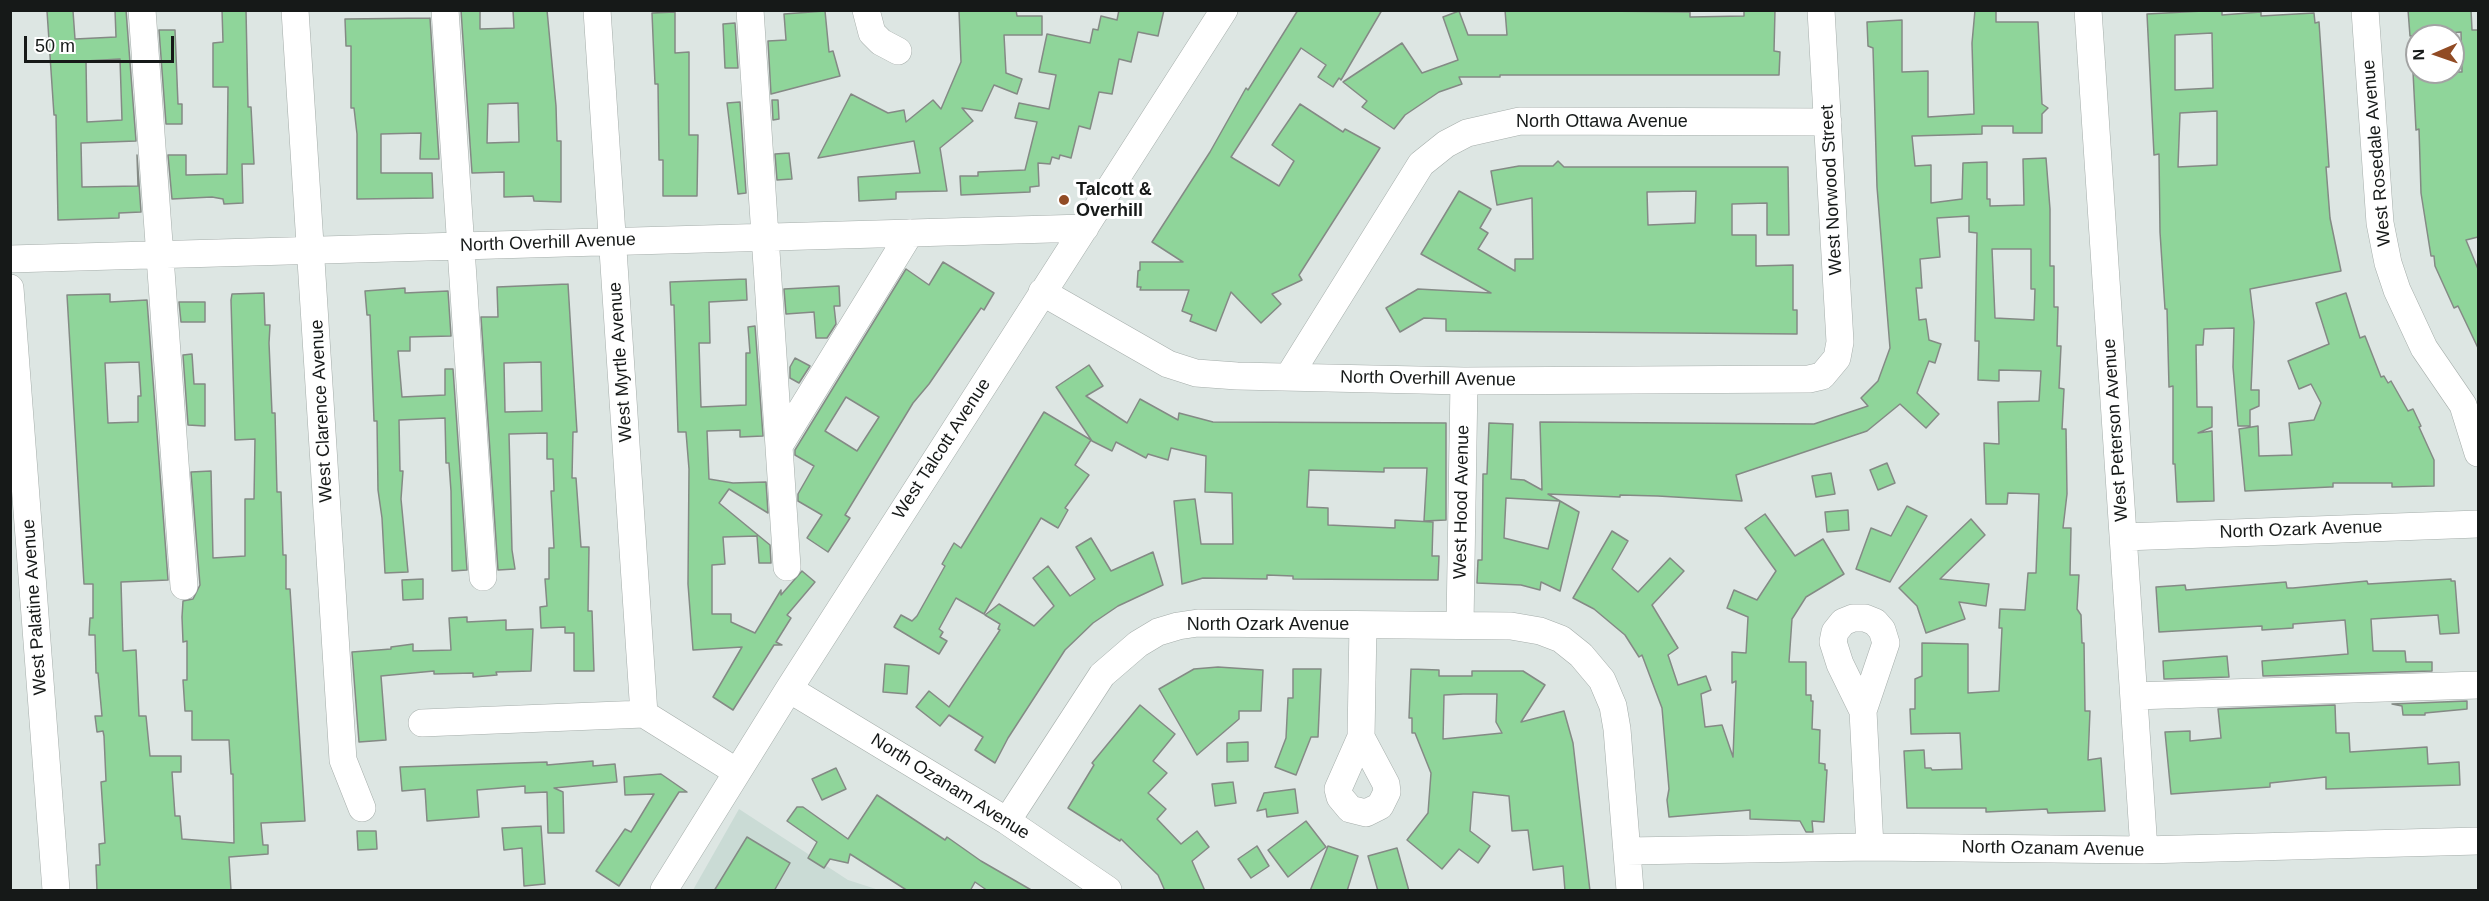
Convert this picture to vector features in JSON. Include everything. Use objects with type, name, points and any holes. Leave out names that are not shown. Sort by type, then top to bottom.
[{"type":"street","points":[[142,10],[184,586]]},
{"type":"street","name":"West Clarence Avenue","points":[[295,10],[343,760],[362,808]]},
{"type":"street","points":[[445,10],[483,577]]},
{"type":"street","name":"West Myrtle Avenue","points":[[597,10],[644,714]]},
{"type":"street","points":[[750,10],[787,567]]},
{"type":"street","points":[[866,10],[872,33],[881,42],[898,51]]},
{"type":"street","name":"West Talcott Avenue","points":[[664,891],[789,689],[1224,10]]},
{"type":"street","name":"West Norwood Street","points":[[1821,10],[1840,342],[1837,358],[1832,368]]},
{"type":"street","name":"West Peterson Avenue","points":[[2088,10],[2144,850]]},
{"type":"street","name":"West Rosedale Avenue","points":[[2366,10],[2380,224],[2388,263],[2397,290],[2424,348],[2463,405],[2478,453]]},
{"type":"street","name":"North Ottawa Avenue","points":[[1289,376],[1420,164],[1446,144],[1467,133],[1520,121],[1828,122]]},
{"type":"street","name":"North Overhill Avenue","points":[[10,259],[1085,228]]},
{"type":"street","points":[[778,446],[910,233]]},
{"type":"street","name":"West Palatine Avenue","points":[[10,288],[56,891]]},
{"type":"street","name":"North Overhill Avenue","points":[[1042,292],[1168,364],[1196,373],[1464,381],[1809,379],[1822,376],[1832,368]]},
{"type":"street","name":"West Hood Avenue","points":[[1460,624],[1464,381]]},
{"type":"street","name":"North Ozark Avenue","points":[[2124,537],[2478,524]]},
{"type":"street","name":"North Ozark Avenue","points":[[1007,821],[1102,675],[1138,644],[1178,626],[1198,623],[1460,624],[1540,631],[1561,639],[1581,655],[1602,680],[1613,706],[1630,891]]},
{"type":"street","points":[[1362,737],[1363,625]]},
{"type":"street","points":[[2134,696],[2478,685]]},
{"type":"street","name":"North Ozanam Avenue","points":[[789,689],[1007,821],[1108,891]]},
{"type":"street","points":[[1863,711],[1870,847]]},
{"type":"street","points":[[422,723],[644,714],[738,772]]},
{"type":"street","name":"North Ozanam Avenue","points":[[1628,851],[1870,847],[2144,850],[2478,841]]},
{"type":"shaded area","points":[[739,809],[848,880],[879,890],[693,890]]},
{"type":"building","points":[[115,10],[126,10],[136,141],[81,143],[82,187],[138,186],[137,155],[141,212],[119,213],[119,218],[58,220],[56,115],[54,115],[47,11],[73,11],[75,39],[116,37]],"holes":[[[120,59],[122,120],[87,122],[86,61]]]},
{"type":"building","points":[[222,10],[246,10],[248,107],[251,107],[254,164],[242,164],[243,203],[224,204],[223,199],[212,197],[172,199],[168,155],[186,155],[186,175],[227,174],[228,87],[213,87],[213,43],[223,42]]},
{"type":"building","points":[[461,10],[480,10],[480,29],[514,28],[513,10],[547,10],[557,141],[561,141],[561,202],[534,201],[533,196],[504,197],[504,172],[472,173]],"holes":[[[518,103],[519,142],[487,143],[488,104]]]},
{"type":"building","points":[[959,10],[1016,10],[1017,16],[1042,16],[1042,35],[1004,35],[1006,73],[1022,79],[1017,94],[994,85],[982,111],[962,108],[973,121],[940,148],[947,191],[896,192],[896,199],[859,201],[858,177],[920,173],[914,141],[818,158],[851,94],[888,113],[904,110],[906,122],[933,100],[941,109],[961,62]]},
{"type":"building","points":[[1119,10],[1164,10],[1158,36],[1138,32],[1131,62],[1119,59],[1112,94],[1099,92],[1090,129],[1079,126],[1071,158],[1060,155],[1059,159],[1052,157],[1050,164],[1038,163],[1039,186],[1030,187],[1030,192],[961,195],[960,176],[978,176],[978,172],[1025,170],[1037,122],[1015,118],[1019,103],[1049,109],[1056,75],[1039,72],[1047,34],[1090,43],[1093,29],[1098,30],[1101,16],[1117,20]]},
{"type":"building","points":[[1298,10],[1382,10],[1341,80],[1339,78],[1333,87],[1318,77],[1326,65],[1301,48],[1231,157],[1279,186],[1294,161],[1272,145],[1300,104],[1343,132],[1345,129],[1380,148],[1299,275],[1302,280],[1272,294],[1281,304],[1261,323],[1231,292],[1216,331],[1190,321],[1192,315],[1182,311],[1189,290],[1140,290],[1141,287],[1137,287],[1140,262],[1183,262],[1152,242],[1210,152],[1246,88],[1248,90]]},
{"type":"building","points":[[1505,10],[1690,12],[1690,17],[1744,16],[1744,10],[1775,10],[1774,51],[1780,52],[1779,75],[1459,77],[1462,84],[1439,92],[1405,115],[1394,129],[1362,107],[1367,101],[1343,82],[1402,43],[1422,73],[1458,60],[1443,17],[1459,11],[1468,35],[1507,35]]},
{"type":"building","points":[[1975,10],[1996,10],[1996,22],[2038,22],[2042,104],[2048,108],[2042,114],[2042,133],[2013,133],[2013,126],[1982,126],[1982,134],[1912,136],[1915,166],[1931,165],[1931,203],[1962,199],[1963,163],[1987,162],[1987,199],[1990,199],[1990,206],[2024,205],[2023,159],[2046,158],[2050,209],[2050,266],[2054,266],[2054,307],[2058,307],[2057,346],[2061,346],[2059,388],[2064,389],[2062,429],[2066,429],[2067,494],[2063,528],[2071,528],[2070,575],[2079,575],[2077,609],[2081,615],[2082,643],[2084,643],[2085,711],[2090,711],[2088,760],[2101,758],[2105,811],[2048,813],[2047,809],[1986,812],[1986,808],[1907,808],[1904,751],[1924,750],[1925,768],[1932,770],[1962,769],[1960,733],[1911,734],[1910,709],[1915,709],[1915,679],[1922,676],[1922,643],[1968,644],[1968,693],[1999,691],[2002,628],[1999,628],[2000,609],[2025,610],[2028,573],[2036,573],[2039,494],[2008,493],[2007,504],[1986,504],[1984,443],[1999,444],[1998,402],[2039,401],[2041,371],[1999,370],[1999,381],[1978,380],[1979,341],[1975,341],[1977,233],[1969,232],[1969,216],[1937,218],[1940,257],[1920,259],[1922,288],[1916,288],[1919,320],[1926,319],[1929,340],[1941,344],[1935,363],[1929,361],[1917,393],[1939,414],[1926,428],[1900,404],[1867,431],[1736,475],[1742,501],[1658,496],[1548,494],[1579,512],[1560,591],[1541,582],[1540,590],[1521,585],[1477,583],[1478,560],[1482,560],[1483,474],[1487,474],[1489,423],[1513,424],[1511,479],[1524,480],[1542,490],[1540,422],[1814,424],[1868,406],[1861,398],[1878,381],[1890,348],[1877,187],[1873,48],[1868,46],[1867,22],[1902,20],[1902,72],[1928,71],[1928,117],[1974,114],[1972,43]],"holes":[[[1992,249],[2031,249],[2031,289],[2035,289],[2034,320],[1995,318]],[[1506,498],[1560,501],[1548,549],[1504,538]]]},
{"type":"building","points":[[2222,10],[2222,15],[2261,12],[2261,16],[2314,13],[2315,23],[2319,22],[2329,167],[2326,167],[2330,218],[2341,271],[2250,289],[2254,322],[2251,390],[2259,390],[2259,406],[2250,410],[2250,426],[2238,426],[2233,367],[2234,328],[2204,329],[2203,345],[2196,345],[2197,407],[2212,407],[2212,427],[2198,433],[2212,431],[2214,501],[2177,502],[2175,464],[2173,464],[2173,386],[2169,387],[2167,309],[2165,309],[2160,232],[2159,154],[2154,155],[2147,14]],"holes":[[[2212,33],[2213,88],[2175,90],[2175,35]],[[2217,111],[2217,165],[2178,167],[2180,113]]]},
{"type":"building","points":[[2408,10],[2471,10],[2472,30],[2478,30],[2478,237],[2466,240],[2478,269],[2478,348],[2458,306],[2454,308],[2435,266],[2434,256],[2431,256],[2421,193],[2419,129],[2416,130],[2414,84],[2465,84],[2465,24],[2409,24]]},
{"type":"building","points":[[825,11],[829,52],[833,51],[840,76],[771,94],[768,41],[786,40],[784,14]]},
{"type":"building","points":[[675,12],[675,53],[689,52],[689,135],[698,135],[697,196],[663,196],[663,160],[659,160],[658,84],[655,84],[652,13]]},
{"type":"building","points":[[430,18],[439,159],[420,159],[421,133],[381,134],[381,173],[432,173],[433,198],[357,199],[357,134],[354,108],[351,108],[351,46],[346,46],[345,19]]},
{"type":"building","points":[[735,23],[738,68],[725,68],[723,24]]},
{"type":"building","points":[[159,30],[175,30],[178,104],[182,104],[182,124],[166,124]]},
{"type":"building","points":[[772,100],[778,100],[779,119],[773,120]]},
{"type":"building","points":[[740,102],[746,193],[738,194],[727,103]]},
{"type":"building","points":[[789,153],[792,179],[777,180],[775,154]]},
{"type":"building","points":[[1558,161],[1564,167],[1788,167],[1789,235],[1767,235],[1767,203],[1732,204],[1732,235],[1756,235],[1756,266],[1793,265],[1793,310],[1797,310],[1797,334],[1446,331],[1446,319],[1424,318],[1400,332],[1386,308],[1418,289],[1491,293],[1421,254],[1459,191],[1491,209],[1480,228],[1488,233],[1478,249],[1515,271],[1515,259],[1533,259],[1532,198],[1497,205],[1491,171],[1519,166],[1553,166]],"holes":[[[1696,191],[1695,223],[1648,225],[1647,192]]]},
{"type":"building","points":[[943,262],[994,293],[984,310],[981,308],[929,384],[913,403],[845,515],[850,518],[828,552],[807,538],[822,515],[798,501],[798,494],[814,466],[795,455],[795,450],[906,269],[929,285]],"holes":[[[846,397],[879,417],[857,451],[825,431]]]},
{"type":"building","points":[[746,279],[747,300],[709,302],[710,343],[699,343],[701,407],[746,405],[746,353],[750,353],[748,327],[755,326],[763,436],[740,437],[740,430],[707,431],[709,479],[733,483],[766,482],[768,513],[729,489],[719,503],[770,545],[771,563],[759,563],[757,536],[723,537],[725,564],[712,565],[712,614],[731,614],[731,622],[755,633],[781,590],[781,595],[802,571],[815,582],[787,615],[791,618],[776,642],[782,645],[774,645],[733,710],[713,697],[742,647],[693,650],[688,584],[689,469],[686,432],[678,432],[674,305],[671,305],[670,282]]},
{"type":"building","points":[[568,284],[577,432],[573,432],[572,478],[576,478],[581,547],[589,547],[588,611],[592,611],[594,671],[574,671],[574,633],[565,633],[565,627],[541,628],[540,607],[547,606],[545,579],[549,579],[549,548],[554,548],[551,491],[554,491],[553,459],[547,459],[547,433],[509,434],[512,550],[515,569],[498,570],[481,317],[498,317],[497,287]],"holes":[[[541,362],[542,411],[505,412],[504,363]]]},
{"type":"building","points":[[839,286],[840,306],[834,306],[836,324],[827,338],[816,338],[814,312],[786,314],[784,289]]},
{"type":"building","points":[[405,288],[405,293],[448,291],[451,336],[410,337],[410,351],[398,351],[402,397],[445,395],[445,369],[453,369],[467,570],[452,571],[451,491],[449,463],[446,463],[445,418],[399,420],[400,471],[403,471],[401,499],[408,572],[385,573],[378,490],[377,421],[374,421],[370,315],[367,315],[365,291]]},
{"type":"building","points":[[264,293],[265,325],[270,325],[277,492],[281,492],[286,589],[290,589],[305,821],[261,823],[263,845],[268,845],[268,854],[229,857],[231,891],[97,891],[96,865],[100,865],[99,844],[105,843],[101,782],[106,781],[104,736],[103,731],[97,732],[95,716],[102,716],[98,673],[96,673],[95,635],[89,635],[90,618],[93,618],[93,584],[84,584],[67,295],[110,294],[110,302],[147,300],[168,580],[121,582],[123,651],[136,650],[139,716],[146,716],[150,756],[181,756],[181,772],[172,772],[175,816],[180,816],[182,839],[234,843],[233,774],[231,774],[229,740],[192,740],[192,711],[185,711],[183,680],[187,680],[187,641],[183,642],[182,617],[183,601],[193,599],[200,585],[191,472],[211,471],[213,558],[245,556],[245,499],[254,499],[255,439],[235,440],[232,294]],"holes":[[[139,362],[141,396],[138,396],[138,422],[108,423],[105,363]]]},
{"type":"building","points":[[2346,293],[2360,338],[2365,336],[2381,377],[2384,376],[2388,383],[2391,381],[2408,411],[2413,409],[2421,426],[2419,427],[2434,460],[2434,486],[2392,487],[2392,483],[2333,483],[2333,487],[2245,491],[2239,429],[2258,426],[2259,456],[2292,455],[2289,423],[2314,420],[2321,403],[2311,384],[2299,389],[2288,361],[2329,344],[2316,303]]},
{"type":"building","points":[[179,302],[205,302],[205,322],[181,322]]},
{"type":"building","points":[[192,354],[194,384],[205,384],[205,426],[188,425],[183,355]]},
{"type":"building","points":[[795,358],[810,366],[799,383],[790,378],[790,367]]},
{"type":"building","points":[[1089,365],[1103,386],[1086,396],[1127,423],[1140,399],[1178,420],[1179,413],[1213,422],[1446,423],[1446,520],[1424,521],[1427,468],[1384,468],[1384,472],[1309,470],[1307,507],[1328,508],[1328,525],[1395,528],[1395,520],[1433,522],[1432,556],[1439,556],[1438,580],[1293,579],[1293,576],[1267,575],[1267,579],[1203,578],[1182,584],[1174,501],[1195,499],[1201,544],[1233,544],[1232,493],[1205,492],[1206,456],[1171,448],[1168,460],[1148,454],[1146,458],[1116,442],[1112,451],[1092,441],[1056,387]]},
{"type":"building","points":[[1044,412],[1091,440],[1075,465],[1089,475],[1065,508],[1068,510],[1058,528],[1041,518],[984,614],[956,598],[939,629],[943,632],[940,637],[947,641],[939,654],[894,627],[901,615],[912,621],[917,616],[945,566],[942,564],[954,543],[961,548]]},
{"type":"building","points":[[1887,463],[1895,483],[1878,490],[1870,470]]},
{"type":"building","points":[[1831,473],[1835,494],[1816,497],[1812,476]]},
{"type":"building","points":[[1907,506],[1927,516],[1890,582],[1856,569],[1871,528],[1891,536]]},
{"type":"building","points":[[1848,510],[1849,530],[1827,532],[1825,512]]},
{"type":"building","points":[[1765,514],[1795,556],[1823,539],[1844,574],[1806,597],[1792,619],[1789,662],[1806,662],[1806,695],[1811,695],[1811,701],[1813,701],[1812,729],[1820,730],[1819,763],[1825,764],[1825,770],[1827,770],[1824,822],[1812,821],[1813,832],[1806,832],[1800,821],[1750,819],[1750,810],[1669,817],[1662,708],[1642,655],[1639,657],[1625,635],[1594,609],[1573,598],[1612,531],[1628,541],[1612,569],[1638,592],[1670,558],[1684,571],[1652,605],[1678,648],[1668,655],[1678,685],[1706,676],[1711,690],[1701,694],[1705,727],[1722,725],[1733,757],[1736,681],[1732,683],[1732,652],[1746,653],[1748,617],[1727,608],[1734,590],[1757,600],[1776,571],[1745,528]]},
{"type":"building","points":[[1971,519],[1985,535],[1940,579],[1989,584],[1986,606],[1959,602],[1965,619],[1926,633],[1917,606],[1899,588]]},
{"type":"building","points":[[1091,538],[1111,571],[1153,552],[1163,585],[1118,606],[1093,623],[1065,650],[1008,738],[995,763],[975,750],[983,737],[949,715],[940,726],[916,707],[929,691],[949,707],[1000,630],[998,629],[1000,624],[985,615],[999,604],[1034,626],[1054,606],[1033,578],[1048,566],[1070,596],[1095,579],[1076,547]]},
{"type":"building","points":[[423,579],[423,599],[403,600],[402,580]]},
{"type":"building","points":[[2451,579],[2455,581],[2459,633],[2440,634],[2438,615],[2371,619],[2373,651],[2405,651],[2406,662],[2432,662],[2432,671],[2263,676],[2262,661],[2348,654],[2345,620],[2293,624],[2293,628],[2262,630],[2262,626],[2159,632],[2156,587],[2185,585],[2186,590],[2286,582],[2287,588],[2293,588],[2367,581],[2368,584]]},
{"type":"building","points":[[467,617],[467,622],[506,620],[506,630],[533,629],[531,671],[496,672],[497,675],[473,677],[473,673],[434,674],[434,671],[381,676],[386,740],[359,742],[352,652],[391,649],[391,647],[413,644],[413,651],[451,650],[449,618]]},
{"type":"building","points":[[2227,656],[2229,677],[2164,679],[2163,661]]},
{"type":"building","points":[[885,664],[909,666],[907,694],[883,692]]},
{"type":"building","points":[[1218,667],[1263,670],[1261,711],[1239,711],[1239,719],[1197,755],[1159,689],[1194,669]]},
{"type":"building","points":[[1293,669],[1321,669],[1318,737],[1311,737],[1296,775],[1275,767],[1286,738],[1288,698],[1293,698]]},
{"type":"building","points":[[1411,669],[1439,670],[1439,676],[1472,676],[1472,671],[1523,671],[1545,685],[1521,722],[1564,711],[1573,743],[1590,891],[1565,891],[1563,866],[1533,870],[1528,830],[1512,831],[1509,796],[1473,792],[1470,831],[1490,846],[1478,863],[1459,849],[1442,869],[1407,840],[1428,813],[1431,773],[1415,733],[1412,733],[1412,718],[1409,718]],"holes":[[[1497,694],[1496,722],[1502,733],[1443,739],[1444,695]]]},
{"type":"building","points":[[2467,701],[2467,709],[2425,713],[2425,715],[2403,715],[2402,706],[2392,704]]},
{"type":"building","points":[[1140,705],[1175,734],[1153,761],[1167,773],[1148,793],[1166,809],[1157,819],[1181,844],[1197,831],[1209,847],[1192,861],[1205,891],[1165,891],[1158,875],[1121,839],[1120,841],[1068,808],[1094,765],[1092,763]]},
{"type":"building","points":[[2335,705],[2336,733],[2349,733],[2350,752],[2427,747],[2428,764],[2459,762],[2460,785],[2326,789],[2326,777],[2270,783],[2270,787],[2171,794],[2165,732],[2190,731],[2190,741],[2221,738],[2218,709]]},
{"type":"building","points":[[1248,742],[1248,761],[1227,762],[1227,743]]},
{"type":"building","points":[[593,761],[593,766],[615,764],[617,782],[554,788],[563,792],[564,833],[548,833],[547,792],[525,793],[525,786],[477,790],[479,817],[427,821],[425,789],[402,791],[400,767],[547,762],[547,765]]},
{"type":"building","points":[[836,768],[846,789],[822,800],[812,779]]},
{"type":"building","points":[[661,774],[687,792],[679,792],[619,886],[596,871],[625,829],[631,832],[654,794],[625,795],[624,777]]},
{"type":"building","points":[[1233,782],[1236,803],[1215,806],[1212,784]]},
{"type":"building","points":[[1295,789],[1298,813],[1267,817],[1266,809],[1257,811],[1264,793]]},
{"type":"building","points":[[877,795],[945,840],[947,837],[981,861],[1033,891],[988,891],[975,882],[970,891],[908,891],[850,854],[848,863],[830,859],[824,868],[808,858],[817,842],[787,821],[797,807],[803,807],[848,839]]},
{"type":"building","points":[[1306,821],[1326,847],[1288,877],[1268,850]]},
{"type":"building","points":[[541,826],[545,884],[524,886],[522,848],[504,850],[502,828]]},
{"type":"building","points":[[357,831],[376,831],[377,849],[358,850]]},
{"type":"building","points":[[747,837],[790,863],[774,891],[714,891]]},
{"type":"building","points":[[1257,846],[1269,866],[1251,878],[1238,859]]},
{"type":"building","points":[[1328,846],[1358,856],[1347,891],[1310,891]]},
{"type":"building","points":[[1397,848],[1409,891],[1378,891],[1368,856]]},
{"type":"place","name":"Talcott & Overhill","points":[[1064,200]]}]
